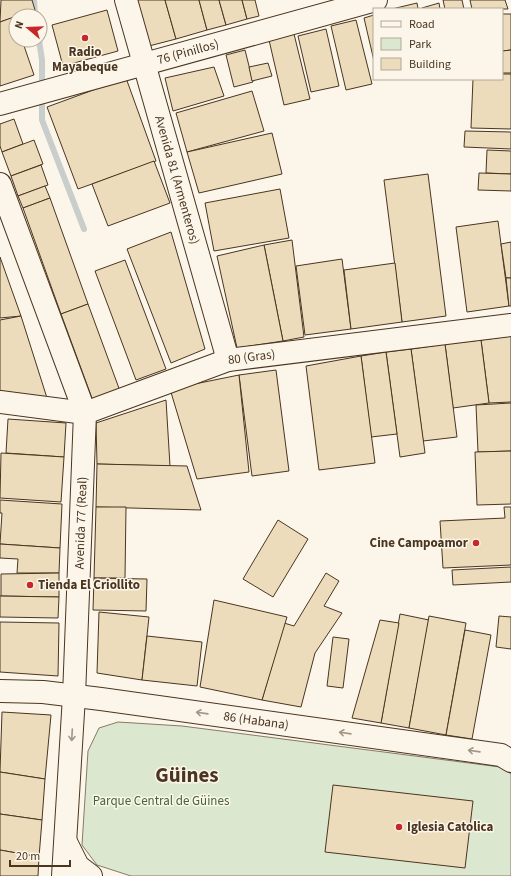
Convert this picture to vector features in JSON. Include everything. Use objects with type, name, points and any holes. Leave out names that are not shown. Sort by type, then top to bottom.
[{"type":"street","name":"Avenida 81 (Armenteros)","points":[[126,0],[228,360]]},
{"type":"street","name":"76 (Pinillos)","points":[[0,104],[376,0]]},
{"type":"street","name":"Avenida 77 (Real)","points":[[0,184],[85,413],[74,696],[63,876]]},
{"type":"street","name":"80 (Gras)","points":[[0,402],[85,413],[228,360],[511,325]]},
{"type":"street","name":"86 (Habana)","points":[[0,691],[43,692],[74,696],[508,757]]},
{"type":"street","points":[[66,842],[78,866],[90,876]]},
{"type":"green space","name":"Parque Central de Güines","points":[[118,722],[182,726],[500,767],[511,774],[511,876],[131,876],[97,865],[82,845],[88,751],[99,728]]},
{"type":"building","points":[[1,0],[32,0],[34,8],[8,8],[8,19],[0,22]]},
{"type":"building","points":[[136,0],[165,0],[176,39],[149,46]]},
{"type":"building","points":[[165,0],[199,0],[207,30],[176,39]]},
{"type":"building","points":[[199,0],[219,0],[226,25],[207,30]]},
{"type":"building","points":[[219,0],[242,0],[247,19],[226,25]]},
{"type":"building","points":[[242,0],[255,0],[259,16],[247,19]]},
{"type":"building","points":[[443,0],[462,0],[464,8],[445,8]]},
{"type":"building","points":[[470,0],[505,0],[508,9],[503,8],[472,8]]},
{"type":"building","points":[[417,3],[418,8],[396,8]]},
{"type":"building","points":[[439,3],[440,8],[422,8]]},
{"type":"building","name":"Radio Mayabeque","points":[[107,10],[118,51],[63,66],[52,25]]},
{"type":"building","points":[[503,14],[511,14],[511,50],[503,51]]},
{"type":"building","points":[[373,15],[373,57],[364,18]]},
{"type":"building","points":[[8,19],[8,48],[25,48],[34,75],[0,86],[0,22]]},
{"type":"building","points":[[356,20],[372,84],[346,90],[331,26]]},
{"type":"building","points":[[326,29],[339,86],[311,92],[298,36]]},
{"type":"building","points":[[294,34],[310,99],[284,105],[269,40]]},
{"type":"building","points":[[245,50],[253,82],[234,87],[226,55]]},
{"type":"building","points":[[511,50],[511,73],[503,73],[503,51]]},
{"type":"building","points":[[268,63],[272,76],[252,81],[249,67]]},
{"type":"building","points":[[214,67],[224,96],[173,111],[165,78]]},
{"type":"building","points":[[503,74],[511,74],[511,129],[471,128],[473,80],[503,80]]},
{"type":"building","points":[[126,78],[156,161],[78,189],[47,107]]},
{"type":"building","points":[[252,91],[264,131],[187,152],[176,113]]},
{"type":"building","points":[[14,119],[23,144],[2,152],[0,146],[0,124]]},
{"type":"building","points":[[465,131],[511,132],[511,149],[464,147]]},
{"type":"building","points":[[272,133],[282,174],[199,193],[187,152]]},
{"type":"building","points":[[34,140],[43,164],[11,176],[2,152]]},
{"type":"building","points":[[487,150],[511,151],[511,174],[486,173]]},
{"type":"building","points":[[154,161],[170,203],[108,226],[92,184]]},
{"type":"building","points":[[41,165],[48,185],[18,196],[11,176]]},
{"type":"building","points":[[479,173],[511,174],[511,191],[478,190]]},
{"type":"building","points":[[428,174],[446,316],[402,322],[384,180]]},
{"type":"building","points":[[45,186],[50,198],[23,208],[18,196]]},
{"type":"building","points":[[280,189],[289,238],[214,251],[205,203]]},
{"type":"building","points":[[50,198],[88,304],[61,314],[23,208]]},
{"type":"building","points":[[498,221],[509,306],[467,312],[456,227]]},
{"type":"building","points":[[171,232],[205,349],[171,363],[127,249]]},
{"type":"building","points":[[292,240],[304,337],[283,341],[264,245]]},
{"type":"building","points":[[511,242],[511,278],[506,278],[501,244]]},
{"type":"building","points":[[264,245],[283,341],[237,348],[217,256]]},
{"type":"building","points":[[0,257],[21,316],[0,318]]},
{"type":"building","points":[[342,259],[351,329],[305,335],[296,266]]},
{"type":"building","points":[[125,260],[166,369],[136,380],[95,271]]},
{"type":"building","points":[[395,263],[402,322],[351,329],[344,270]]},
{"type":"building","points":[[506,278],[511,278],[511,306],[509,306]]},
{"type":"building","points":[[88,304],[120,391],[93,401],[61,314]]},
{"type":"building","points":[[21,316],[47,398],[0,391],[0,320]]},
{"type":"building","points":[[511,336],[511,402],[489,403],[481,340]]},
{"type":"building","points":[[481,340],[489,403],[453,408],[445,344]]},
{"type":"building","points":[[445,344],[457,437],[423,441],[411,349]]},
{"type":"building","points":[[411,349],[425,453],[400,457],[386,352]]},
{"type":"building","points":[[386,352],[397,434],[371,437],[361,356]]},
{"type":"building","points":[[361,356],[375,463],[319,470],[306,366]]},
{"type":"building","points":[[276,370],[289,471],[252,476],[239,375]]},
{"type":"building","points":[[239,375],[249,472],[197,479],[170,389]]},
{"type":"building","points":[[166,400],[170,466],[97,464],[96,423]]},
{"type":"building","points":[[511,403],[511,451],[478,452],[476,405]]},
{"type":"building","points":[[8,419],[66,423],[64,457],[6,453]]},
{"type":"building","points":[[511,451],[511,504],[477,505],[475,452]]},
{"type":"building","points":[[1,453],[64,457],[61,502],[0,498]]},
{"type":"building","points":[[97,464],[187,466],[201,510],[96,507]]},
{"type":"building","points":[[0,500],[62,504],[60,548],[0,544],[2,513],[0,513]]},
{"type":"building","points":[[96,507],[126,507],[125,578],[94,578]]},
{"type":"building","name":"Cine Campoamor","points":[[504,507],[511,507],[511,565],[443,568],[440,521],[505,518]]},
{"type":"building","points":[[278,520],[308,539],[273,597],[243,579]]},
{"type":"building","points":[[0,544],[60,548],[59,573],[17,573],[18,559],[0,558]]},
{"type":"building","points":[[511,567],[511,582],[453,585],[452,570]]},
{"type":"building","name":"Tienda El Criollito","points":[[59,573],[59,597],[1,596],[1,574]]},
{"type":"building","points":[[326,573],[339,581],[324,606],[342,613],[315,653],[301,707],[262,700],[284,623],[294,626]]},
{"type":"building","points":[[94,578],[147,579],[146,611],[93,610]]},
{"type":"building","points":[[0,596],[59,597],[58,618],[0,617]]},
{"type":"building","points":[[214,600],[287,617],[262,700],[200,687]]},
{"type":"building","points":[[99,612],[149,617],[142,680],[97,673]]},
{"type":"building","points":[[400,614],[429,620],[409,728],[381,723]]},
{"type":"building","points":[[429,616],[466,623],[446,735],[409,728]]},
{"type":"building","points":[[499,616],[511,617],[511,649],[496,647]]},
{"type":"building","points":[[380,620],[399,623],[381,723],[352,718]]},
{"type":"building","points":[[0,622],[59,623],[58,676],[0,672]]},
{"type":"building","points":[[465,630],[491,635],[472,739],[446,735]]},
{"type":"building","points":[[147,636],[202,642],[197,686],[142,680]]},
{"type":"building","points":[[333,637],[349,639],[343,688],[327,686]]},
{"type":"building","points":[[2,712],[51,715],[45,779],[0,772]]},
{"type":"building","points":[[0,772],[45,779],[42,820],[0,814]]},
{"type":"building","name":"Iglesia Catolica","points":[[333,785],[473,801],[465,868],[325,852]]},
{"type":"building","points":[[0,814],[42,820],[39,857],[0,850]]},
{"type":"building","points":[[0,850],[39,857],[38,876],[0,876]]},
{"type":"waterway","points":[[34,0],[34,8]]},
{"type":"waterway","points":[[40,48],[42,60],[42,88]]},
{"type":"waterway","points":[[42,97],[42,120],[84,229]]},
{"type":"place","name":"Radio Mayabeque","points":[[85,38]]},
{"type":"place","name":"Cine Campoamor","points":[[476,543]]},
{"type":"place","name":"Tienda El Criollito","points":[[30,585]]},
{"type":"place","name":"Iglesia Catolica","points":[[399,827]]},
{"type":"district","name":"Güines","points":[[187,775]]}]
